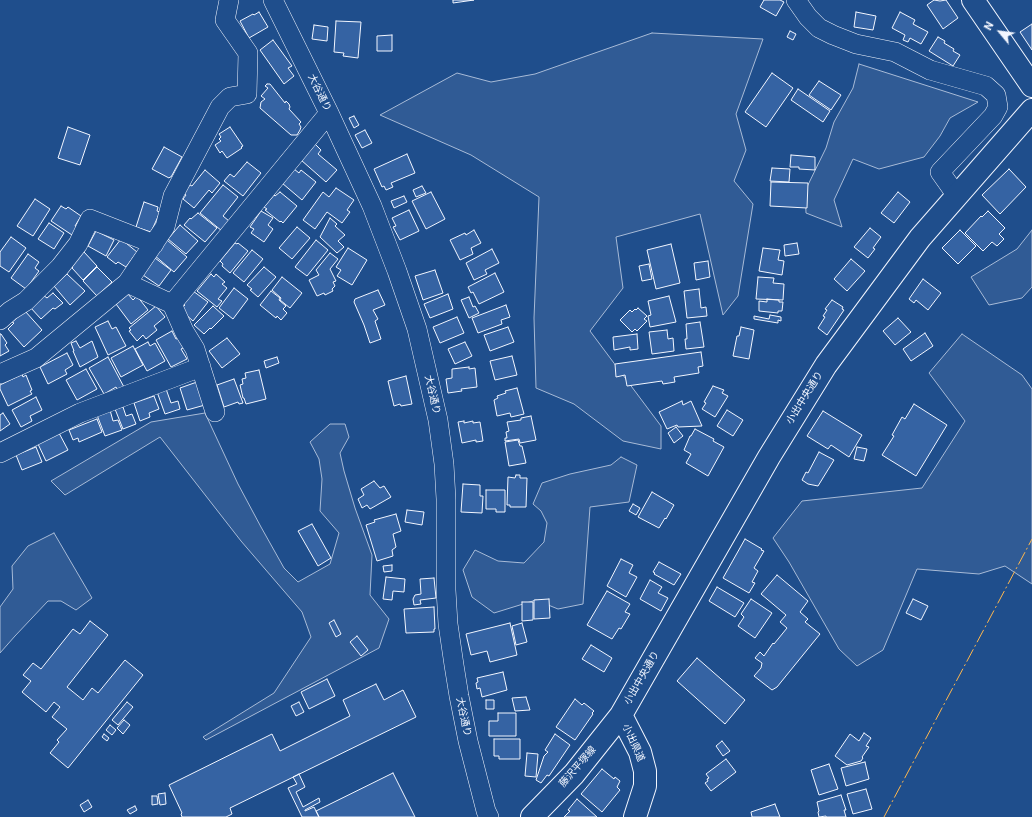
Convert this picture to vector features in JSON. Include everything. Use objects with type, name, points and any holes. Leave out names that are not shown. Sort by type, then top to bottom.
[{"type":"main road","points":[[973,0],[1032,86]]},
{"type":"main road","name":"小出中央通り","points":[[621,715],[769,457],[826,364],[920,238],[1032,110]]},
{"type":"main road","name":"藤沢平塚線","points":[[532,817],[574,774],[621,715]]},
{"type":"main road","name":"小出県道","points":[[621,715],[640,752],[645,771],[645,786],[634,817]]},
{"type":"street","points":[[0,374],[36,358],[127,283],[165,227],[173,196],[220,107],[230,97],[247,94],[248,53],[225,20],[229,0]]},
{"type":"street","name":"大谷通り","points":[[273,0],[329,113],[372,206],[417,329],[438,420],[444,464],[448,624],[458,696],[484,805],[489,817]]},
{"type":"street","points":[[796,0],[808,17],[819,28],[833,36],[856,44],[895,52],[930,70],[986,86],[996,95],[998,107],[993,116],[940,172],[957,196]]},
{"type":"street","points":[[172,304],[329,113]]},
{"type":"street","points":[[0,320],[10,311],[26,301],[60,267],[78,244],[90,219],[154,244]]},
{"type":"street","points":[[127,283],[172,304],[195,349],[216,412]]},
{"type":"street","points":[[0,453],[80,413],[201,367]]},
{"type":"shaded area","points":[[652,33],[763,39],[736,114],[746,150],[734,181],[753,204],[738,296],[723,315],[700,214],[616,237],[623,288],[590,331],[661,426],[661,449],[623,441],[574,404],[536,388],[534,318],[539,197],[471,155],[380,115],[457,73],[491,82],[535,74]]},
{"type":"shaded area","points":[[859,64],[978,102],[950,118],[940,136],[924,157],[879,169],[853,159],[834,200],[842,227],[806,213],[805,191],[826,148],[834,122],[853,88]]},
{"type":"shaded area","points":[[1032,230],[1032,287],[1022,298],[989,305],[971,277],[1017,249]]},
{"type":"shaded area","points":[[962,334],[1022,375],[1032,389],[1032,584],[1005,566],[979,574],[917,569],[883,650],[857,666],[839,649],[789,562],[773,538],[802,501],[922,488],[965,421],[929,373]]},
{"type":"shaded area","points":[[205,413],[238,484],[261,527],[284,568],[298,582],[330,564],[339,533],[320,511],[322,479],[319,459],[310,442],[330,424],[345,424],[349,437],[340,453],[355,508],[372,555],[370,595],[389,619],[379,648],[206,740],[203,737],[274,693],[311,637],[302,612],[241,541],[160,437],[65,495],[51,481],[151,422]]},
{"type":"shaded area","points":[[621,457],[637,465],[629,502],[590,507],[583,604],[558,609],[536,600],[494,613],[472,597],[463,570],[475,550],[498,561],[524,563],[544,542],[547,523],[541,511],[533,504],[542,483],[570,474],[611,465]]},
{"type":"shaded area","points":[[54,533],[92,598],[76,610],[61,601],[48,601],[0,653],[0,607],[13,589],[12,566],[28,546]]},
{"type":"building","points":[[453,0],[474,0],[453,3]]},
{"type":"building","points":[[764,0],[780,0],[784,2],[776,16],[760,7]]},
{"type":"building","points":[[934,0],[946,0],[958,18],[943,29],[927,5]]},
{"type":"building","points":[[259,12],[268,27],[249,38],[240,21]]},
{"type":"building","points":[[856,12],[876,16],[873,30],[854,27]]},
{"type":"building","points":[[900,12],[915,20],[913,24],[928,32],[921,44],[910,38],[908,42],[903,40],[905,35],[892,28]]},
{"type":"building","points":[[336,21],[361,22],[358,58],[343,56],[344,53],[334,52]]},
{"type":"building","points":[[1032,24],[1032,50],[1020,32]]},
{"type":"building","points":[[314,25],[328,27],[327,41],[312,39]]},
{"type":"building","points":[[790,31],[796,34],[793,40],[787,37]]},
{"type":"building","points":[[392,35],[392,51],[377,51],[377,36]]},
{"type":"building","points":[[938,37],[954,49],[953,51],[960,55],[953,66],[929,51]]},
{"type":"building","points":[[273,40],[292,66],[288,68],[294,76],[284,84],[260,50]]},
{"type":"building","points":[[772,73],[793,88],[766,127],[745,112]]},
{"type":"building","points":[[819,81],[841,95],[831,110],[809,95]]},
{"type":"building","points":[[270,84],[285,103],[286,101],[289,104],[289,109],[301,122],[299,124],[301,127],[297,135],[291,135],[260,108],[261,102],[265,99],[261,96],[268,88],[265,86]]},
{"type":"building","points":[[798,89],[830,111],[823,122],[791,100]]},
{"type":"building","points":[[354,116],[359,125],[354,128],[349,118]]},
{"type":"building","points":[[68,127],[90,135],[80,165],[58,158]]},
{"type":"building","points":[[230,127],[243,146],[227,158],[222,151],[220,153],[215,145],[221,141],[219,139],[221,137],[219,134]]},
{"type":"building","points":[[365,130],[372,143],[362,148],[355,135]]},
{"type":"building","points":[[315,144],[321,150],[318,154],[337,170],[326,182],[301,160]]},
{"type":"building","points":[[164,147],[182,157],[169,178],[152,169]]},
{"type":"building","points":[[407,154],[415,173],[391,183],[393,187],[386,190],[384,186],[382,187],[374,169]]},
{"type":"building","points":[[791,155],[815,157],[815,170],[790,167]]},
{"type":"building","points":[[247,162],[261,173],[243,196],[224,181],[230,174],[234,177]]},
{"type":"building","points":[[772,168],[790,169],[789,182],[770,181]]},
{"type":"building","points":[[294,169],[299,173],[301,170],[316,182],[302,200],[282,183]]},
{"type":"building","points":[[1009,169],[1026,187],[1000,214],[982,195]]},
{"type":"building","points":[[205,170],[220,183],[212,193],[209,190],[194,208],[183,199],[186,195],[183,193],[190,185],[192,186]]},
{"type":"building","points":[[771,182],[808,183],[807,208],[770,206]]},
{"type":"building","points":[[223,185],[238,197],[223,216],[229,221],[222,231],[200,213]]},
{"type":"building","points":[[422,186],[426,193],[416,197],[413,190]]},
{"type":"building","points":[[336,188],[354,200],[347,210],[350,212],[342,223],[327,212],[315,229],[303,220],[323,192],[329,197]]},
{"type":"building","points":[[280,192],[297,206],[283,223],[265,210],[267,209],[264,207],[274,195],[275,196]]},
{"type":"building","points":[[431,192],[445,219],[426,229],[412,201]]},
{"type":"building","points":[[898,192],[910,202],[894,223],[881,213]]},
{"type":"building","points":[[404,196],[407,202],[394,208],[391,201]]},
{"type":"building","points":[[35,199],[50,209],[33,236],[17,226]]},
{"type":"building","points":[[144,202],[158,207],[157,211],[160,212],[151,232],[136,227]]},
{"type":"building","points":[[61,206],[66,209],[68,207],[81,216],[72,235],[51,221]]},
{"type":"building","points":[[409,210],[419,231],[400,240],[393,227],[396,226],[392,218]]},
{"type":"building","points":[[261,211],[273,218],[268,225],[273,229],[264,242],[251,233],[254,229],[250,227]]},
{"type":"building","points":[[988,211],[1005,228],[999,234],[1004,239],[997,246],[992,242],[983,251],[965,233],[981,216],[982,217]]},
{"type":"building","points":[[198,213],[217,228],[205,242],[184,225],[190,218],[191,219]]},
{"type":"building","points":[[330,218],[337,224],[335,226],[345,235],[338,241],[344,247],[337,253],[320,237]]},
{"type":"building","points":[[49,223],[64,233],[54,249],[38,239]]},
{"type":"building","points":[[180,225],[198,241],[186,254],[168,239]]},
{"type":"building","points":[[297,227],[310,238],[292,259],[279,248]]},
{"type":"building","points":[[870,228],[881,237],[873,248],[875,249],[868,258],[854,247]]},
{"type":"building","points":[[474,230],[481,243],[471,248],[473,254],[460,260],[450,240],[465,233],[466,235]]},
{"type":"building","points":[[960,230],[976,246],[958,264],[942,248]]},
{"type":"building","points":[[96,231],[114,240],[106,256],[88,246]]},
{"type":"building","points":[[11,237],[26,248],[9,272],[0,266],[0,252]]},
{"type":"building","points":[[121,239],[137,252],[126,267],[118,262],[116,264],[107,257]]},
{"type":"building","points":[[167,240],[187,257],[174,272],[154,255]]},
{"type":"building","points":[[316,240],[328,250],[307,276],[295,267]]},
{"type":"building","points":[[235,243],[238,243],[248,251],[230,273],[222,266],[223,264],[220,261]]},
{"type":"building","points":[[797,243],[799,254],[785,256],[784,245]]},
{"type":"building","points":[[671,244],[680,283],[656,289],[647,250]]},
{"type":"building","points":[[348,248],[367,260],[352,285],[337,276],[341,270],[336,267]]},
{"type":"building","points":[[763,248],[780,250],[778,260],[784,261],[782,275],[759,271]]},
{"type":"building","points":[[492,249],[499,263],[485,270],[487,274],[474,280],[466,263]]},
{"type":"building","points":[[252,250],[263,259],[244,282],[233,273]]},
{"type":"building","points":[[84,252],[97,266],[83,280],[71,265]]},
{"type":"building","points":[[330,253],[338,259],[330,269],[336,281],[333,282],[335,286],[332,289],[333,291],[325,295],[324,293],[317,296],[309,280],[319,275],[316,270]]},
{"type":"building","points":[[28,254],[39,262],[35,268],[39,271],[26,289],[11,278]]},
{"type":"building","points":[[155,258],[171,270],[159,286],[143,275]]},
{"type":"building","points":[[851,259],[865,271],[847,291],[834,279]]},
{"type":"building","points":[[708,261],[710,277],[696,280],[694,263]]},
{"type":"building","points":[[649,264],[652,279],[642,281],[639,266]]},
{"type":"building","points":[[97,267],[112,282],[97,296],[83,281]]},
{"type":"building","points":[[264,267],[276,277],[258,297],[247,285]]},
{"type":"building","points":[[435,270],[443,293],[423,300],[415,276]]},
{"type":"building","points":[[495,273],[504,292],[479,304],[473,292],[471,293],[468,287]]},
{"type":"building","points":[[67,274],[85,291],[70,305],[54,286]]},
{"type":"building","points":[[211,274],[214,277],[216,274],[225,282],[222,284],[227,288],[218,299],[222,301],[217,307],[197,291]]},
{"type":"building","points":[[282,277],[302,293],[290,308],[280,300],[281,298],[272,290]]},
{"type":"building","points":[[758,277],[774,278],[773,283],[784,284],[783,300],[756,299]]},
{"type":"building","points":[[923,279],[941,293],[928,310],[916,300],[914,303],[909,299]]},
{"type":"building","points":[[234,288],[248,299],[233,319],[219,308]]},
{"type":"building","points":[[699,289],[701,308],[706,307],[707,316],[687,318],[684,291]]},
{"type":"building","points":[[378,290],[385,305],[373,310],[378,319],[375,321],[381,339],[370,343],[354,302],[355,299]]},
{"type":"building","points":[[193,291],[208,302],[193,321],[184,313],[182,308],[185,305],[183,304]]},
{"type":"building","points":[[271,291],[280,298],[279,300],[286,306],[283,309],[287,313],[281,320],[277,316],[276,318],[260,305]]},
{"type":"building","points":[[53,293],[63,303],[55,309],[53,308],[41,319],[30,307],[43,295],[47,298]]},
{"type":"building","points":[[128,294],[133,300],[137,296],[148,310],[131,324],[116,304]]},
{"type":"building","points":[[448,294],[453,309],[430,318],[424,304]]},
{"type":"building","points":[[669,296],[676,322],[650,327],[648,316],[651,315],[648,301]]},
{"type":"building","points":[[469,297],[473,307],[475,306],[479,313],[469,318],[461,300]]},
{"type":"building","points":[[767,299],[779,300],[779,302],[783,302],[782,311],[778,311],[778,313],[759,311],[759,301],[767,302]]},
{"type":"building","points":[[832,300],[843,307],[842,309],[844,310],[827,335],[818,328],[825,317],[823,316],[827,310],[825,309]]},
{"type":"building","points":[[506,305],[510,317],[501,320],[502,324],[478,333],[472,318]]},
{"type":"building","points":[[156,306],[165,317],[154,326],[157,330],[146,339],[143,335],[137,341],[129,331],[131,330],[129,328]]},
{"type":"building","points":[[213,306],[224,316],[204,334],[194,325]]},
{"type":"building","points":[[638,308],[647,316],[644,319],[647,321],[637,331],[635,329],[632,332],[620,320],[630,310],[632,312]]},
{"type":"building","points":[[25,311],[42,330],[24,347],[8,329],[14,323],[12,322]]},
{"type":"building","points":[[770,315],[781,317],[781,321],[778,320],[778,323],[754,319],[754,316],[769,319]]},
{"type":"building","points":[[457,317],[464,333],[440,343],[433,327]]},
{"type":"building","points":[[898,318],[911,332],[895,345],[883,331]]},
{"type":"building","points":[[108,321],[112,329],[116,327],[126,346],[108,355],[95,327]]},
{"type":"building","points":[[700,322],[704,347],[686,349],[686,324]]},
{"type":"building","points":[[508,327],[514,342],[490,351],[484,335]]},
{"type":"building","points":[[741,327],[754,330],[749,359],[733,356],[737,336],[739,336]]},
{"type":"building","points":[[667,330],[668,339],[673,338],[674,351],[652,354],[649,332]]},
{"type":"building","points":[[172,331],[176,339],[179,338],[185,347],[181,349],[187,359],[171,367],[156,340]]},
{"type":"building","points":[[925,333],[933,346],[911,361],[903,349]]},
{"type":"building","points":[[0,334],[7,343],[5,345],[9,351],[0,356]]},
{"type":"building","points":[[637,334],[638,349],[630,350],[630,347],[614,350],[613,337]]},
{"type":"building","points":[[227,338],[240,354],[222,368],[209,351]]},
{"type":"building","points":[[76,341],[80,348],[92,341],[98,357],[80,367],[71,343]]},
{"type":"building","points":[[148,342],[150,346],[155,343],[165,361],[147,371],[135,349]]},
{"type":"building","points":[[465,342],[472,356],[455,364],[448,349]]},
{"type":"building","points":[[133,346],[143,365],[121,377],[111,358]]},
{"type":"building","points":[[701,352],[703,366],[698,367],[699,373],[674,377],[675,382],[663,384],[662,381],[627,386],[625,375],[616,377],[615,364]]},
{"type":"building","points":[[67,353],[73,365],[65,370],[67,374],[48,384],[40,367]]},
{"type":"building","points":[[512,356],[517,375],[495,380],[490,361]]},
{"type":"building","points":[[108,357],[125,389],[118,391],[116,387],[104,394],[89,368]]},
{"type":"building","points":[[277,357],[279,363],[266,368],[264,361]]},
{"type":"building","points":[[469,367],[469,369],[475,368],[477,387],[461,389],[462,391],[448,393],[446,379],[452,378],[452,369]]},
{"type":"building","points":[[86,369],[97,389],[77,400],[66,380]]},
{"type":"building","points":[[259,370],[266,399],[246,404],[240,385],[243,384],[242,379],[246,378],[245,373]]},
{"type":"building","points":[[22,374],[23,377],[26,375],[32,390],[30,391],[32,394],[8,406],[0,389],[0,385]]},
{"type":"building","points":[[406,376],[412,404],[401,406],[400,404],[394,406],[388,381]]},
{"type":"building","points":[[234,379],[243,403],[239,404],[238,402],[224,407],[217,385]]},
{"type":"building","points":[[197,382],[205,405],[187,410],[180,388]]},
{"type":"building","points":[[165,386],[171,403],[178,401],[180,409],[165,414],[156,389]]},
{"type":"building","points":[[713,386],[724,390],[722,393],[728,396],[715,417],[702,409],[706,403],[704,402]]},
{"type":"building","points":[[517,388],[524,414],[511,417],[510,413],[497,416],[494,400],[498,398],[497,396],[506,393],[505,391]]},
{"type":"building","points":[[154,396],[159,409],[149,413],[150,417],[140,421],[134,403]]},
{"type":"building","points":[[36,397],[42,410],[30,416],[32,421],[21,427],[12,410]]},
{"type":"building","points":[[682,401],[683,405],[691,401],[702,426],[678,427],[677,425],[667,429],[659,412]]},
{"type":"building","points":[[914,404],[947,425],[916,476],[882,455],[894,436],[892,435],[902,417],[905,419]]},
{"type":"building","points":[[123,407],[126,416],[132,414],[136,424],[123,429],[115,409]]},
{"type":"building","points":[[110,410],[113,421],[118,420],[122,430],[105,436],[97,415]]},
{"type":"building","points":[[727,410],[743,420],[733,436],[717,426]]},
{"type":"building","points":[[823,411],[862,435],[849,457],[831,445],[828,449],[807,436]]},
{"type":"building","points":[[3,413],[10,424],[0,431],[0,415]]},
{"type":"building","points":[[531,416],[536,440],[520,443],[519,439],[505,441],[505,438],[507,438],[506,432],[509,431],[507,422],[521,420],[521,418]]},
{"type":"building","points":[[97,419],[102,432],[79,442],[78,438],[73,440],[69,430]]},
{"type":"building","points":[[464,421],[464,423],[473,421],[473,423],[480,422],[483,441],[476,442],[476,440],[462,443],[458,422]]},
{"type":"building","points":[[676,427],[683,436],[674,443],[668,433]]},
{"type":"building","points":[[695,429],[714,439],[713,441],[724,447],[708,476],[686,463],[691,454],[684,450]]},
{"type":"building","points":[[59,433],[68,450],[46,461],[38,444]]},
{"type":"building","points":[[518,440],[520,446],[522,446],[526,463],[509,466],[505,442]]},
{"type":"building","points":[[36,447],[42,462],[22,470],[16,455]]},
{"type":"building","points":[[857,447],[867,449],[864,461],[854,459]]},
{"type":"building","points":[[819,452],[834,460],[818,486],[808,484],[802,480],[806,472],[808,473]]},
{"type":"building","points":[[516,475],[520,475],[520,478],[527,478],[526,507],[510,507],[510,505],[507,505],[508,477],[515,478]]},
{"type":"building","points":[[374,481],[380,488],[384,486],[391,497],[370,509],[367,505],[362,508],[358,499],[364,495],[361,489]]},
{"type":"building","points":[[463,484],[480,485],[480,496],[483,496],[482,513],[461,512]]},
{"type":"building","points":[[486,490],[505,490],[505,512],[496,512],[496,509],[486,509]]},
{"type":"building","points":[[652,492],[674,505],[659,528],[638,517]]},
{"type":"building","points":[[633,504],[640,508],[636,515],[629,511]]},
{"type":"building","points":[[407,510],[424,512],[422,525],[405,522]]},
{"type":"building","points":[[396,514],[401,531],[393,534],[396,547],[392,550],[393,556],[377,561],[366,525],[375,522],[374,520]]},
{"type":"building","points":[[312,524],[331,558],[318,566],[298,531]]},
{"type":"building","points":[[745,539],[764,551],[754,568],[758,571],[752,582],[755,583],[749,593],[723,578]]},
{"type":"building","points":[[621,559],[633,565],[629,573],[637,577],[626,597],[607,586]]},
{"type":"building","points":[[659,562],[681,574],[674,585],[654,574],[655,573],[653,572]]},
{"type":"building","points":[[392,565],[392,571],[384,572],[383,566]]},
{"type":"building","points":[[777,575],[808,601],[800,612],[808,619],[805,622],[820,634],[777,687],[772,690],[754,676],[761,668],[762,663],[755,658],[760,652],[764,656],[773,643],[774,644],[787,628],[780,622],[786,615],[761,594]]},
{"type":"building","points":[[386,577],[405,579],[404,592],[393,591],[392,600],[383,599]]},
{"type":"building","points":[[434,578],[436,598],[420,600],[421,604],[414,605],[413,599],[415,595],[421,594],[420,579]]},
{"type":"building","points":[[650,580],[662,587],[658,593],[668,598],[661,611],[640,599]]},
{"type":"building","points":[[717,587],[744,603],[735,617],[709,601]]},
{"type":"building","points":[[607,591],[630,604],[625,612],[630,614],[621,629],[619,628],[612,639],[587,625]]},
{"type":"building","points":[[549,599],[550,618],[534,619],[534,600]]},
{"type":"building","points":[[751,599],[772,613],[755,638],[738,626],[744,617],[741,614]]},
{"type":"building","points":[[913,599],[928,606],[921,620],[906,613]]},
{"type":"building","points":[[522,602],[533,602],[533,620],[522,621]]},
{"type":"building","points":[[434,607],[434,632],[406,633],[404,609]]},
{"type":"building","points":[[334,620],[341,634],[336,637],[329,623]]},
{"type":"building","points":[[90,621],[108,635],[67,687],[83,700],[92,688],[98,693],[125,660],[143,675],[68,768],[50,753],[59,742],[57,740],[67,729],[52,717],[60,707],[54,702],[46,712],[22,692],[31,681],[23,675],[33,663],[41,669],[73,629],[80,634]]},
{"type":"building","points":[[510,623],[517,655],[490,662],[487,651],[471,655],[466,634]]},
{"type":"building","points":[[522,623],[527,642],[516,645],[512,626]]},
{"type":"building","points":[[357,636],[368,650],[361,656],[350,642]]},
{"type":"building","points":[[591,645],[612,658],[604,672],[582,659]]},
{"type":"building","points":[[697,658],[745,700],[725,724],[677,681]]},
{"type":"building","points":[[503,672],[507,690],[482,697],[480,688],[477,689],[477,678]]},
{"type":"building","points":[[327,679],[335,696],[309,709],[301,692]]},
{"type":"building","points":[[376,684],[384,700],[403,690],[416,717],[230,808],[232,814],[226,817],[182,817],[182,813],[169,785],[272,734],[280,751],[350,716],[343,700]]},
{"type":"building","points":[[526,697],[530,710],[515,711],[512,698]]},
{"type":"building","points":[[575,699],[582,705],[584,703],[594,711],[575,740],[556,727]]},
{"type":"building","points":[[486,700],[494,700],[494,709],[486,709]]},
{"type":"building","points":[[127,702],[133,707],[118,725],[112,720]]},
{"type":"building","points":[[299,702],[304,712],[296,716],[291,706]]},
{"type":"building","points":[[498,713],[516,713],[516,736],[489,736],[489,721],[498,721]]},
{"type":"building","points":[[124,720],[130,725],[123,734],[117,728]]},
{"type":"building","points":[[110,725],[116,730],[112,735],[106,730]]},
{"type":"building","points":[[864,733],[871,738],[866,746],[869,747],[861,761],[847,765],[835,756],[850,734],[859,741]]},
{"type":"building","points":[[104,734],[109,738],[107,741],[102,737]]},
{"type":"building","points":[[555,734],[570,745],[549,776],[547,775],[541,783],[536,780],[544,756],[548,752],[545,750]]},
{"type":"building","points":[[494,739],[520,739],[520,759],[499,759],[499,756],[494,756]]},
{"type":"building","points":[[722,741],[730,751],[723,756],[716,746]]},
{"type":"building","points":[[527,753],[538,754],[536,777],[525,776]]},
{"type":"building","points":[[726,759],[736,772],[711,791],[705,783],[709,778],[706,774]]},
{"type":"building","points":[[865,762],[869,779],[846,786],[841,768]]},
{"type":"building","points":[[829,764],[838,789],[819,795],[811,770]]},
{"type":"building","points":[[602,769],[614,779],[615,777],[620,781],[617,787],[620,790],[602,812],[581,794]]},
{"type":"building","points":[[393,773],[415,817],[319,817],[316,811]]},
{"type":"building","points":[[299,774],[305,787],[296,792],[303,807],[319,798],[320,802],[305,811],[314,807],[319,817],[302,817],[288,788],[297,784],[293,777]]},
{"type":"building","points":[[866,789],[872,809],[853,814],[847,794]]},
{"type":"building","points":[[165,793],[166,804],[160,805],[158,794]]},
{"type":"building","points":[[841,795],[846,810],[844,810],[846,817],[819,817],[817,802]]},
{"type":"building","points":[[152,796],[157,796],[158,804],[152,805]]},
{"type":"building","points":[[577,799],[597,817],[564,817],[570,811],[568,810]]},
{"type":"building","points":[[88,800],[92,807],[84,812],[80,805]]},
{"type":"building","points":[[775,804],[780,817],[752,817],[751,812]]},
{"type":"building","points":[[135,806],[137,810],[130,814],[127,810]]},
{"type":"power","points":[[884,817],[1032,539]]}]
